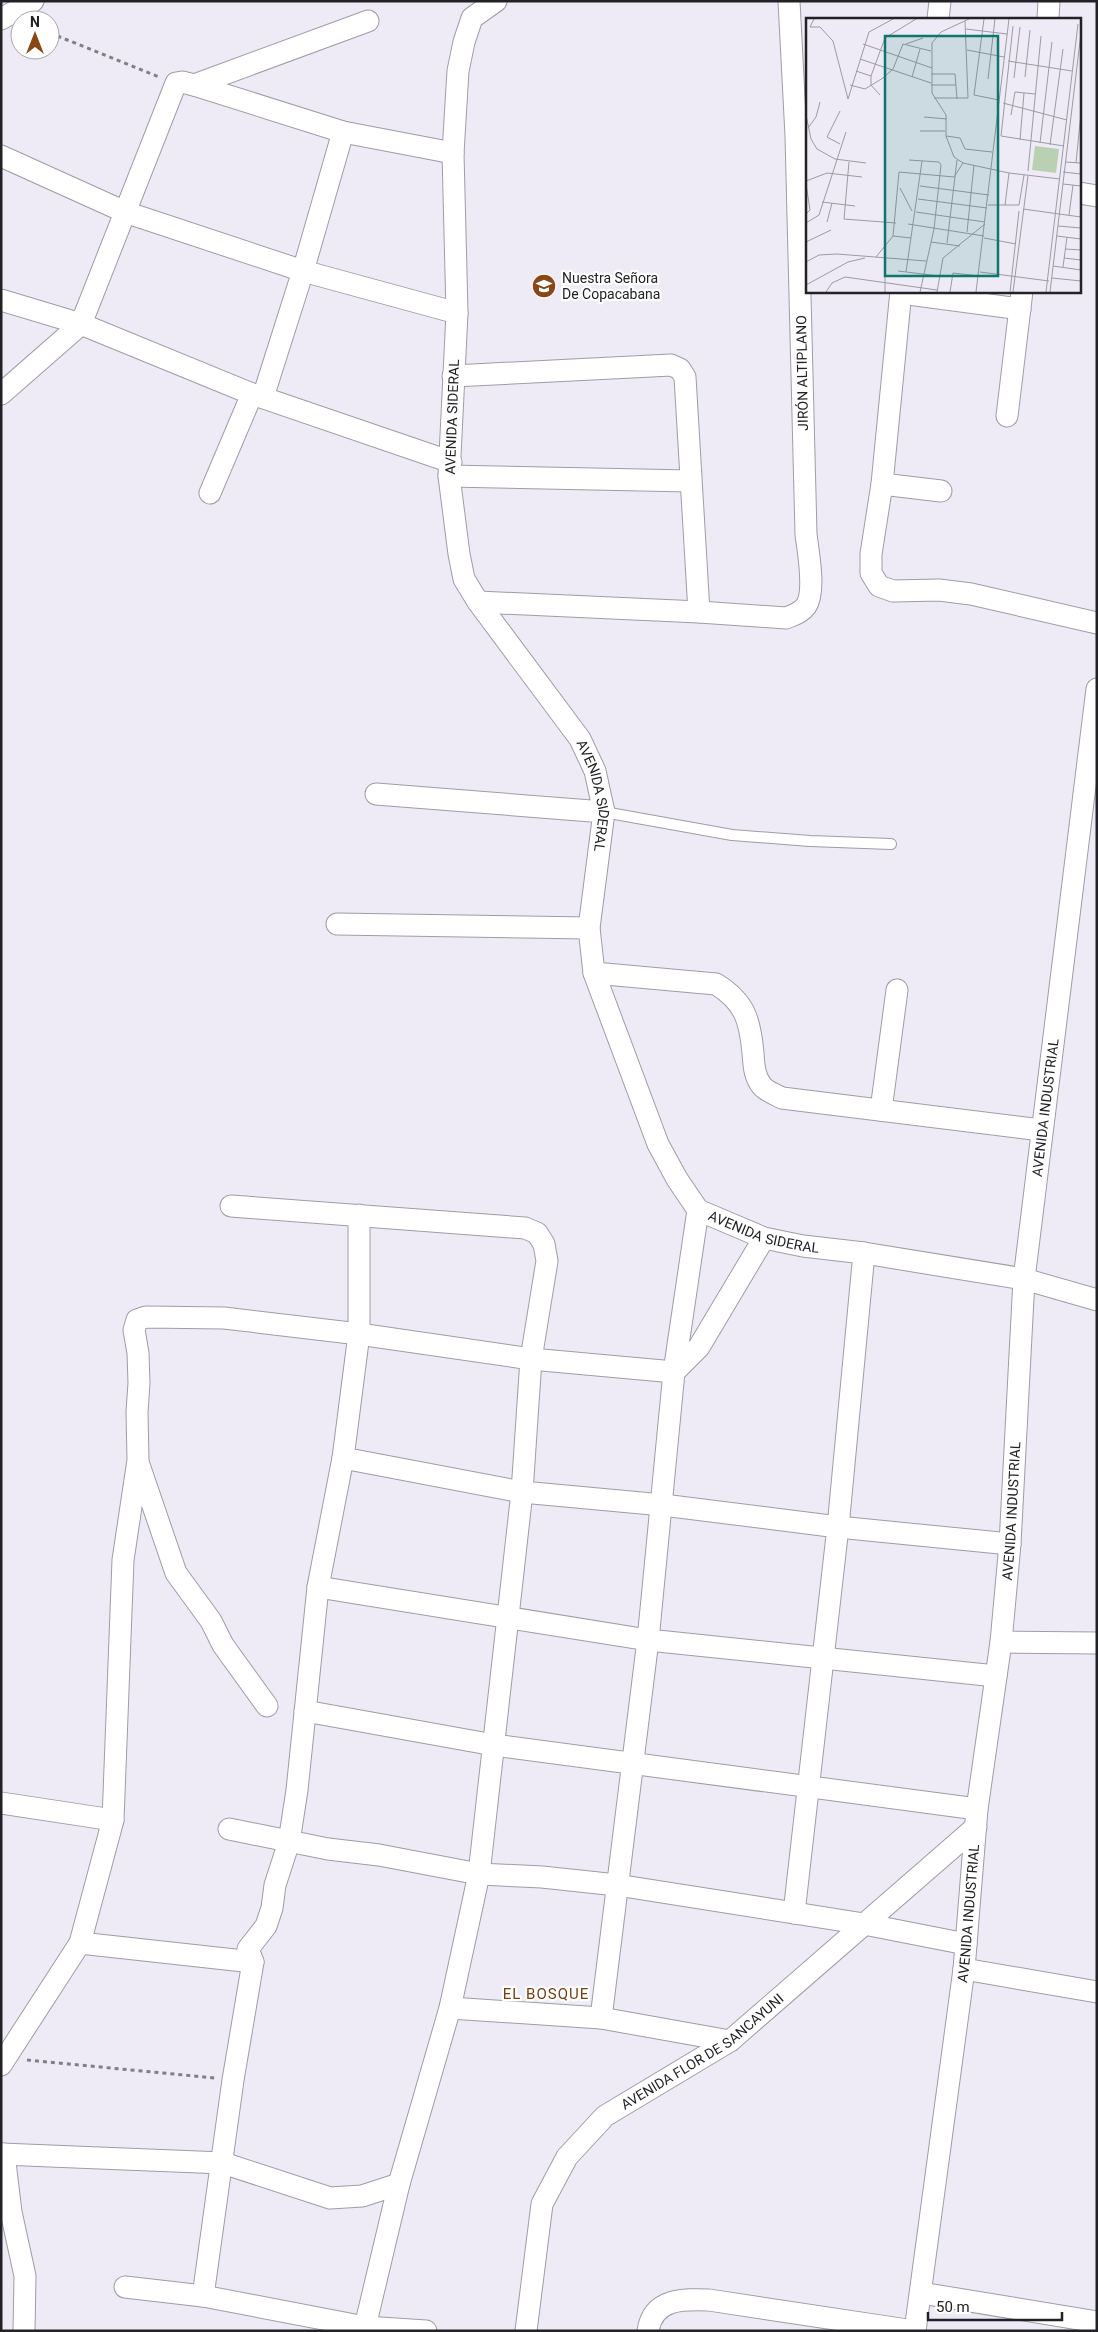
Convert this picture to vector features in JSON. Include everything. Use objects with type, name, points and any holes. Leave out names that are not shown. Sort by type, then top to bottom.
[{"type":"street","points":[[1,19],[34,1]]},
{"type":"street","name":"AVENIDA SIDERAL","points":[[496,1],[472,18],[464,42],[458,71],[453,153],[457,313],[450,469],[459,554],[464,579],[478,602],[580,739],[595,770],[604,812],[589,928],[594,972],[658,1144],[677,1179],[698,1210],[764,1238],[803,1246],[864,1253],[1024,1279],[1097,1300]]},
{"type":"street","name":"JIRÓN ALTIPLANO","points":[[478,602],[786,618],[798,614],[806,605],[811,590],[806,534],[802,137],[789,1]]},
{"type":"street","points":[[938,18],[940,1]]},
{"type":"street","points":[[1048,18],[1049,1]]},
{"type":"street","points":[[1,394],[81,324],[125,212],[185,84],[368,21]]},
{"type":"street","points":[[185,84],[343,132],[453,153]]},
{"type":"street","points":[[210,493],[258,395],[303,271],[343,132]]},
{"type":"street","points":[[1,156],[125,212],[303,271],[457,313]]},
{"type":"street","points":[[1080,192],[1097,196]]},
{"type":"street","points":[[1007,416],[1021,300],[901,292],[882,484],[871,554],[871,573],[879,586],[893,591],[939,590],[971,594],[1097,622]]},
{"type":"street","points":[[1,300],[81,324],[450,469],[690,481]]},
{"type":"street","points":[[453,376],[671,365],[680,369],[685,377],[699,612]]},
{"type":"street","points":[[882,484],[941,491]]},
{"type":"street","name":"AVENIDA INDUSTRIAL","points":[[915,2331],[964,1970],[977,1818],[1001,1642],[1010,1544],[1024,1279],[1097,689]]},
{"type":"street","points":[[376,794],[604,812]]},
{"type":"street","points":[[337,924],[589,928]]},
{"type":"street","points":[[594,972],[716,984],[732,994],[746,1014],[752,1044],[754,1072],[763,1088],[782,1098],[1041,1130]]},
{"type":"street","points":[[881,1110],[897,990]]},
{"type":"street","points":[[231,1206],[525,1228],[537,1233],[544,1244],[547,1261],[531,1359],[522,1492],[479,1874],[450,2008],[399,2184],[364,2329]]},
{"type":"street","points":[[601,2018],[648,1640],[663,1505],[674,1372],[698,1210]]},
{"type":"street","points":[[203,2296],[223,2163],[233,2080],[252,1962],[248,1949],[266,1926],[272,1908],[275,1885],[289,1842],[297,1790],[318,1587],[343,1458],[359,1334],[359,1215]]},
{"type":"street","points":[[674,1372],[699,1347],[764,1238]]},
{"type":"street","points":[[794,1913],[838,1528],[864,1253]]},
{"type":"street","points":[[4,2061],[80,1943],[112,1820],[123,1560],[138,1460],[137,1412],[140,1383],[134,1330],[137,1320],[146,1317],[224,1318],[359,1334],[531,1359],[674,1372]]},
{"type":"street","points":[[343,1458],[522,1492],[663,1505],[838,1528],[1010,1544]]},
{"type":"street","points":[[138,1460],[176,1573],[211,1621],[223,1645],[267,1706]]},
{"type":"street","points":[[318,1587],[648,1640],[996,1676]]},
{"type":"street","points":[[1001,1642],[1097,1642]]},
{"type":"street","points":[[305,1712],[494,1745],[808,1784],[977,1818]]},
{"type":"street","points":[[1,1803],[112,1820]]},
{"type":"street","name":"AVENIDA FLOR DE SANCAYUNI","points":[[526,2331],[542,2204],[567,2157],[605,2116],[730,2041],[864,1924],[977,1818]]},
{"type":"street","points":[[229,1829],[289,1842],[379,1855],[479,1874],[542,1876],[617,1884],[864,1924],[966,1944]]},
{"type":"street","points":[[80,1943],[252,1962]]},
{"type":"street","points":[[964,1970],[1097,1992]]},
{"type":"street","points":[[450,2008],[601,2018],[730,2041]]},
{"type":"street","points":[[24,2331],[25,2276],[11,2212],[3,2154],[223,2163],[330,2198],[362,2196],[399,2184]]},
{"type":"street","points":[[125,2287],[203,2296],[364,2329],[426,2331]]},
{"type":"street","points":[[921,2293],[1097,2322]]},
{"type":"street","points":[[648,2331],[650,2318],[663,2306],[683,2299],[710,2300],[915,2331]]},
{"type":"lane","points":[[604,812],[732,835],[810,841],[891,844]]},
{"type":"path","points":[[60,37],[185,84]]},
{"type":"path","points":[[4,2061],[233,2080]]},
{"type":"place","name":"Nuestra Señora De Copacabana","points":[[544,286]]},
{"type":"district","name":"EL BOSQUE","points":[[546,1994]]}]
